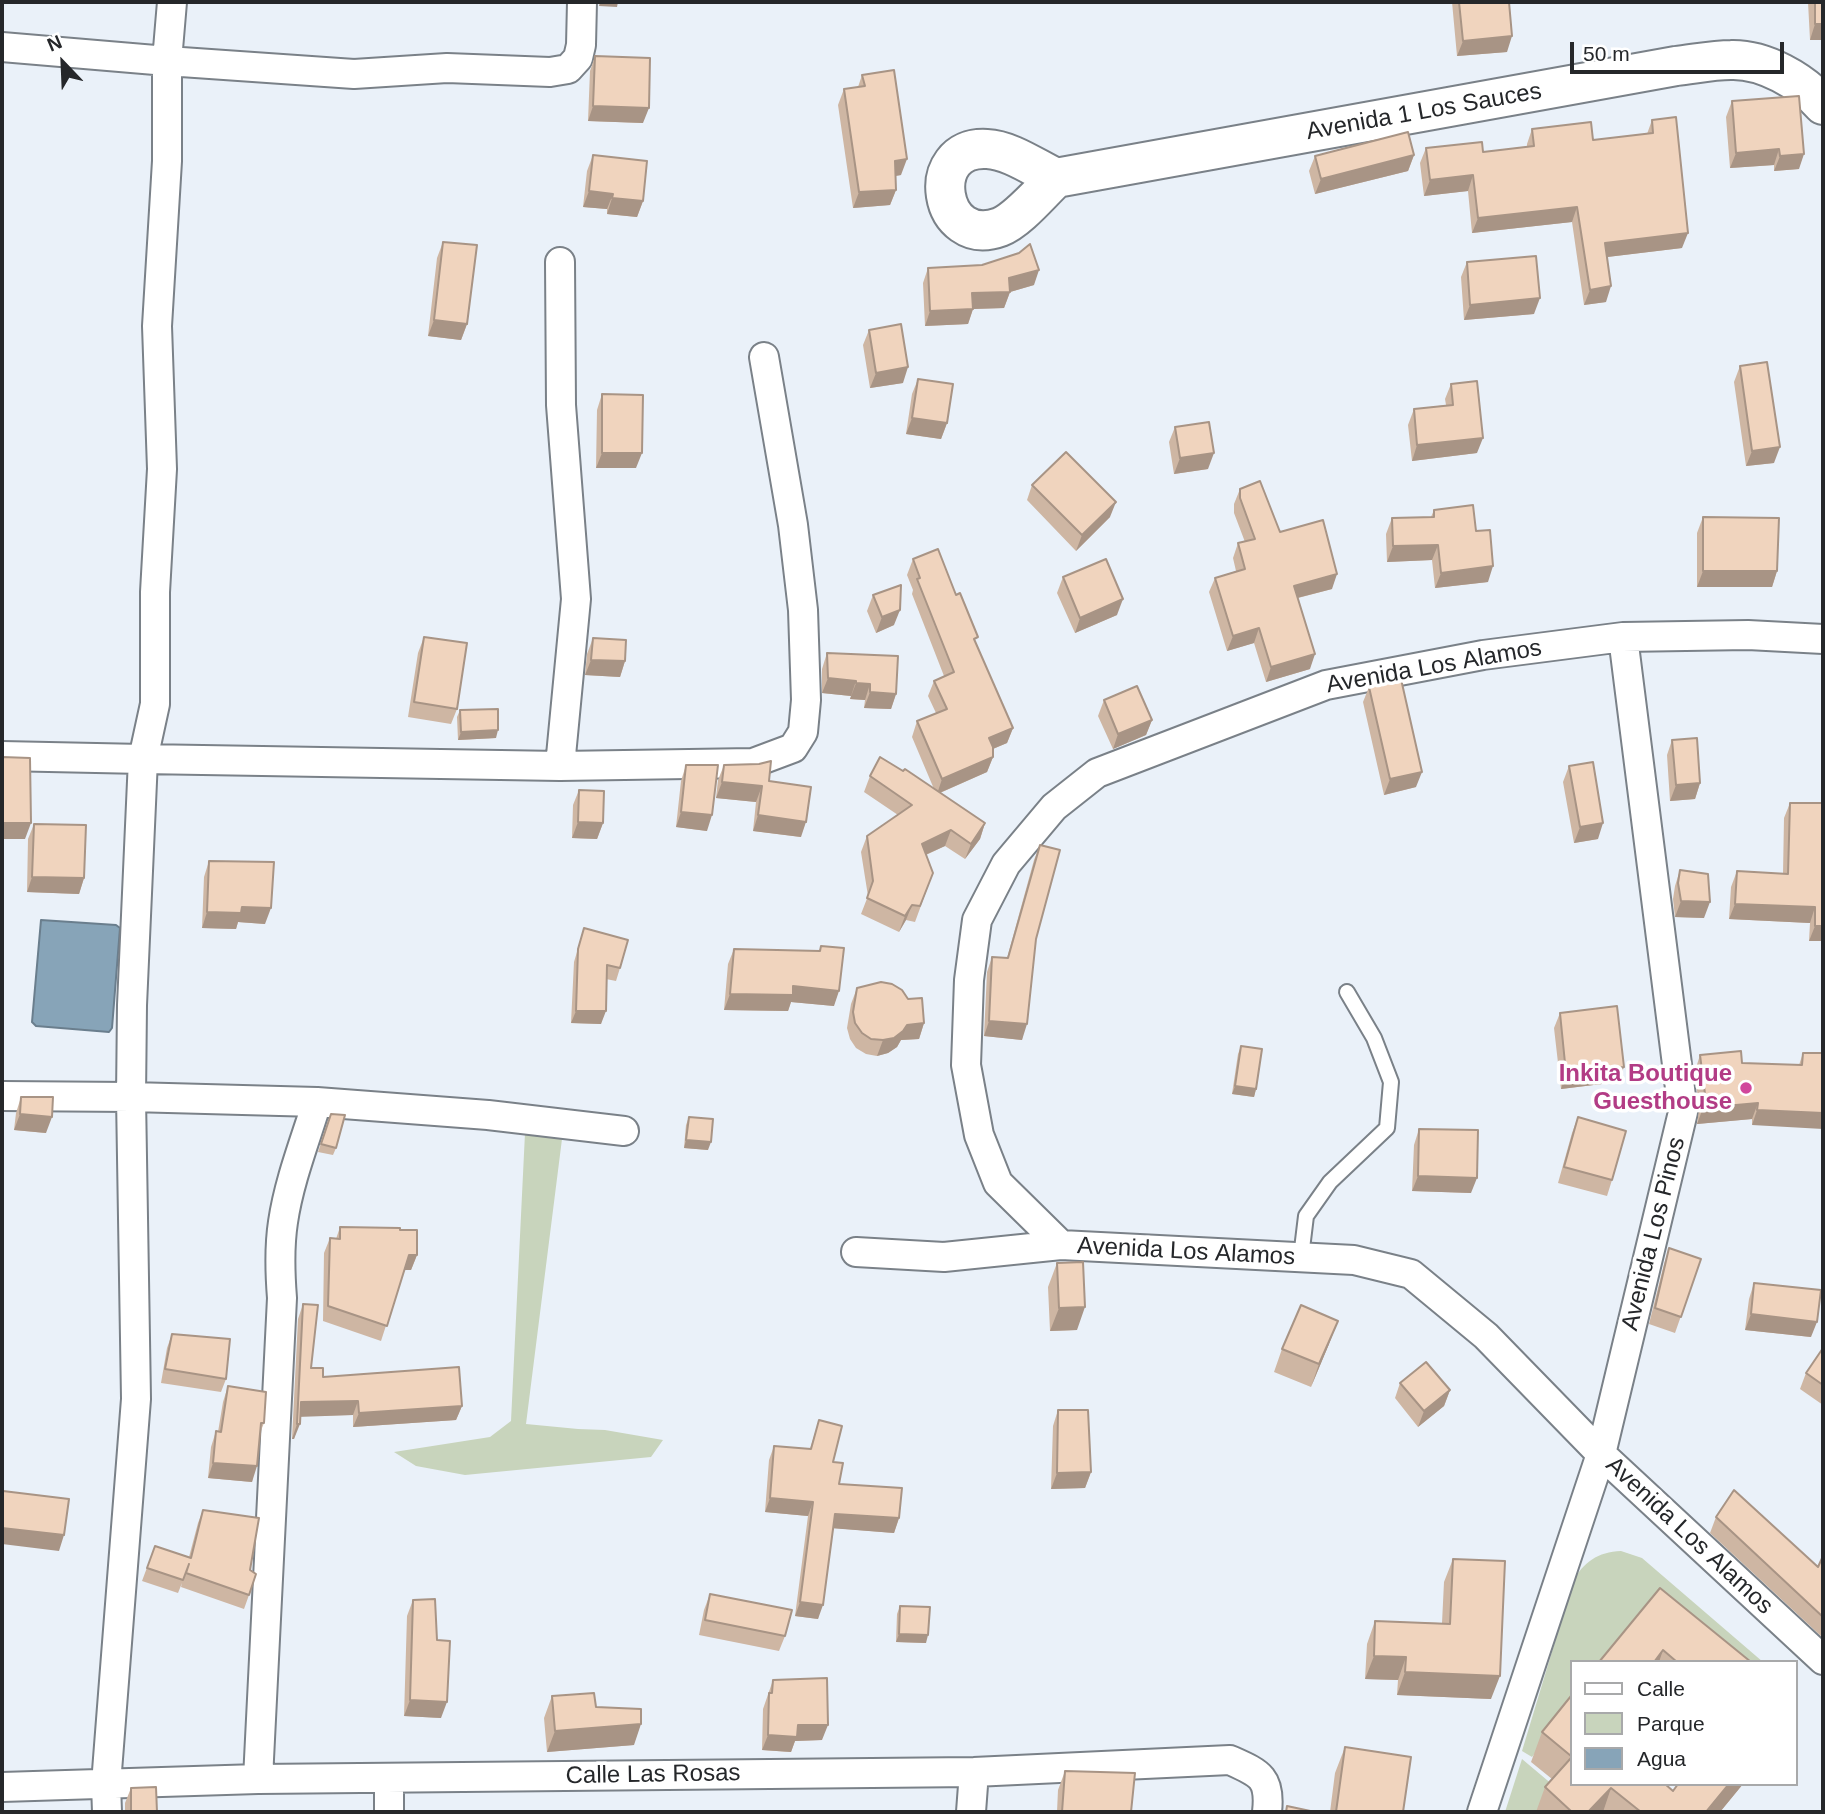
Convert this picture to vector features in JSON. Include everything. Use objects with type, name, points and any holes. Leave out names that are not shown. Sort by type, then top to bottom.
[{"type":"street","points":[[107,1812],[106,1784],[136,1399],[132,1005],[143,759],[155,704],[156,581],[162,469],[157,326],[167,161],[167,61],[172,2]]},
{"type":"street","points":[[2,47],[354,74],[447,68],[550,72],[568,69],[578,58],[582,2]]},
{"type":"street","name":"Avenida 1 Los Sauces","points":[[1056,178],[1676,66],[1733,59],[1771,68],[1813,93],[1823,105]]},
{"type":"street","points":[[560,262],[561,405],[576,599],[560,766]]},
{"type":"street","points":[[2,756],[560,766],[753,763],[793,748],[803,732],[806,700],[803,610],[793,526],[764,357]]},
{"type":"street","name":"Avenida Los Alamos","points":[[1823,639],[1748,635],[1623,637],[1483,654],[1326,685],[1097,774],[1054,807],[1006,864],[977,920],[969,980],[966,1065],[979,1135],[999,1183],[1061,1245],[1354,1260],[1411,1274],[1486,1336],[1601,1454],[1823,1660]]},
{"type":"street","name":"Avenida Los Pinos","points":[[1482,1812],[1601,1454],[1683,1112],[1623,637]]},
{"type":"street","points":[[2,1096],[317,1102],[488,1115],[624,1131]]},
{"type":"street","points":[[258,1779],[282,1298],[280,1258],[283,1222],[317,1102]]},
{"type":"street","points":[[856,1252],[944,1257],[1061,1245]]},
{"type":"street","name":"Calle Las Rosas","points":[[2,1787],[258,1779],[974,1772],[1230,1760],[1255,1771],[1265,1780],[1268,1798],[1266,1812]]},
{"type":"street","points":[[971,1812],[974,1772]]},
{"type":"street","points":[[389,1778],[389,1812]]},
{"type":"lane","points":[[1301,1257],[1306,1216],[1330,1182],[1387,1128],[1391,1082],[1374,1038],[1347,992]]},
{"type":"green space","points":[[525,1133],[562,1139],[526,1424],[605,1430],[663,1440],[651,1457],[465,1475],[416,1466],[394,1452],[490,1437],[511,1421]]},
{"type":"green space","points":[[1621,1551],[1642,1558],[1761,1660],[1570,1660],[1570,1707],[1532,1757],[1522,1751],[1573,1582],[1581,1569],[1592,1559],[1605,1553]]},
{"type":"green space","points":[[1522,1759],[1585,1812],[1505,1812]]},
{"type":"water","points":[[41,920],[116,925],[120,928],[112,1028],[109,1032],[36,1026],[32,1022]]},
{"type":"building","points":[[1459,2],[1509,2],[1512,36],[1463,41]]},
{"type":"building","points":[[1815,2],[1823,2],[1823,24],[1815,24]]},
{"type":"building","points":[[595,56],[650,58],[649,108],[593,106]]},
{"type":"building","points":[[894,70],[907,159],[895,161],[896,190],[859,192],[844,89],[865,86],[862,75]]},
{"type":"building","points":[[1799,96],[1804,154],[1780,156],[1779,149],[1736,153],[1732,101]]},
{"type":"building","points":[[1676,117],[1688,233],[1605,243],[1611,286],[1590,290],[1577,207],[1478,218],[1473,175],[1430,180],[1426,148],[1482,142],[1483,152],[1534,146],[1532,129],[1591,122],[1593,140],[1653,133],[1652,120]]},
{"type":"building","points":[[1408,132],[1414,155],[1321,179],[1315,156]]},
{"type":"building","points":[[593,155],[647,161],[643,201],[612,198],[613,194],[589,191]]},
{"type":"building","points":[[443,242],[477,245],[467,324],[434,320]]},
{"type":"building","points":[[1030,244],[1039,270],[1009,278],[1010,292],[972,293],[973,309],[930,311],[928,268],[982,265],[1019,253]]},
{"type":"building","points":[[1536,256],[1540,298],[1470,305],[1467,262]]},
{"type":"building","points":[[901,324],[908,367],[876,373],[869,330]]},
{"type":"building","points":[[1767,362],[1780,447],[1752,451],[1740,366]]},
{"type":"building","points":[[918,379],[953,384],[947,423],[912,418]]},
{"type":"building","points":[[1477,381],[1483,438],[1417,445],[1414,409],[1453,405],[1451,384]]},
{"type":"building","points":[[602,394],[643,395],[642,453],[602,453]]},
{"type":"building","points":[[1209,422],[1214,453],[1180,458],[1175,427]]},
{"type":"building","points":[[1066,452],[1116,502],[1082,535],[1032,485]]},
{"type":"building","points":[[1260,481],[1280,532],[1323,520],[1337,574],[1294,586],[1315,654],[1271,667],[1259,628],[1233,636],[1215,578],[1245,569],[1238,543],[1255,539],[1240,498],[1240,489]]},
{"type":"building","points":[[1473,505],[1476,531],[1490,530],[1493,566],[1441,573],[1438,545],[1393,546],[1392,518],[1434,517],[1434,510]]},
{"type":"building","points":[[1703,517],[1779,518],[1777,571],[1703,571]]},
{"type":"building","points":[[938,549],[956,595],[960,593],[978,637],[974,639],[1013,728],[989,738],[993,757],[942,779],[917,721],[947,709],[934,681],[954,672],[917,579],[920,578],[913,559]]},
{"type":"building","points":[[1106,559],[1123,599],[1080,618],[1063,577]]},
{"type":"building","points":[[901,585],[900,610],[882,617],[873,595]]},
{"type":"building","points":[[424,637],[467,643],[457,709],[414,702]]},
{"type":"building","points":[[593,638],[626,640],[625,661],[591,660]]},
{"type":"building","points":[[827,653],[898,656],[896,694],[870,692],[870,684],[828,678]]},
{"type":"building","points":[[1401,679],[1422,772],[1390,779],[1369,687]]},
{"type":"building","points":[[1137,686],[1152,720],[1118,734],[1104,700]]},
{"type":"building","points":[[498,709],[498,730],[461,732],[460,710]]},
{"type":"building","points":[[1697,738],[1700,783],[1676,785],[1672,740]]},
{"type":"building","points":[[2,757],[30,758],[31,823],[2,823]]},
{"type":"building","points":[[880,757],[903,771],[905,769],[985,823],[971,844],[951,830],[922,844],[933,873],[920,906],[912,905],[905,916],[867,898],[873,881],[867,836],[912,805],[870,776]]},
{"type":"building","points":[[771,761],[769,781],[811,787],[806,822],[758,815],[762,786],[722,782],[724,765]]},
{"type":"building","points":[[1593,762],[1603,823],[1580,827],[1569,766]]},
{"type":"building","points":[[686,765],[718,765],[712,815],[681,812]]},
{"type":"building","points":[[579,790],[604,791],[603,823],[578,822]]},
{"type":"building","points":[[1790,803],[1823,803],[1823,926],[1815,926],[1815,907],[1735,904],[1737,871],[1788,874]]},
{"type":"building","points":[[34,824],[86,825],[84,878],[32,877]]},
{"type":"building","points":[[1040,845],[1060,850],[1036,939],[1027,1024],[989,1021],[992,957],[1008,958]]},
{"type":"building","points":[[209,861],[274,862],[271,908],[242,907],[241,913],[207,912]]},
{"type":"building","points":[[1680,870],[1708,874],[1710,902],[1681,901],[1678,883]]},
{"type":"building","points":[[584,928],[628,940],[620,968],[607,965],[606,1011],[576,1011],[578,949]]},
{"type":"building","points":[[821,946],[844,948],[839,991],[793,986],[793,995],[730,994],[734,949],[820,951]]},
{"type":"building","points":[[881,982],[902,990],[908,999],[922,998],[924,1023],[907,1025],[894,1038],[883,1040],[871,1039],[862,1033],[855,1023],[853,1012],[857,988]]},
{"type":"building","points":[[1617,1006],[1624,1067],[1566,1073],[1560,1013]]},
{"type":"building","points":[[1241,1046],[1262,1049],[1256,1089],[1235,1086]]},
{"type":"building","points":[[1741,1051],[1742,1063],[1802,1065],[1803,1053],[1823,1053],[1823,1113],[1757,1110],[1758,1103],[1703,1108],[1705,1094],[1700,1055]]},
{"type":"building","points":[[21,1097],[53,1097],[52,1117],[20,1114]]},
{"type":"building","points":[[331,1114],[345,1115],[336,1148],[321,1144]]},
{"type":"building","points":[[689,1117],[713,1119],[711,1142],[686,1140]]},
{"type":"building","points":[[1578,1117],[1626,1131],[1612,1180],[1564,1167]]},
{"type":"building","points":[[1419,1129],[1478,1130],[1477,1178],[1418,1176]]},
{"type":"building","points":[[340,1227],[417,1230],[417,1255],[409,1255],[387,1326],[328,1306],[330,1238],[340,1239]]},
{"type":"building","points":[[1669,1248],[1701,1259],[1681,1317],[1655,1308]]},
{"type":"building","points":[[1083,1262],[1085,1307],[1059,1308],[1057,1263]]},
{"type":"building","points":[[1754,1283],[1821,1290],[1817,1322],[1751,1314]]},
{"type":"building","points":[[303,1304],[318,1305],[311,1368],[323,1368],[323,1377],[459,1367],[462,1406],[359,1413],[358,1401],[301,1402],[300,1424],[297,1424]]},
{"type":"building","points":[[1301,1305],[1338,1321],[1319,1364],[1282,1349]]},
{"type":"building","points":[[172,1334],[230,1339],[226,1379],[165,1369]]},
{"type":"building","points":[[1823,1348],[1823,1385],[1806,1373]]},
{"type":"building","points":[[1426,1362],[1450,1390],[1424,1411],[1400,1383]]},
{"type":"building","points":[[228,1386],[266,1392],[257,1466],[213,1463],[216,1431],[221,1432]]},
{"type":"building","points":[[1058,1410],[1088,1410],[1091,1472],[1057,1473]]},
{"type":"building","points":[[819,1420],[842,1426],[833,1462],[843,1463],[839,1484],[902,1488],[899,1518],[835,1514],[823,1605],[800,1602],[813,1502],[770,1498],[774,1446],[811,1449]]},
{"type":"building","points":[[1734,1490],[1818,1567],[1823,1556],[1823,1617],[1716,1517]]},
{"type":"building","points":[[3,1491],[69,1499],[64,1535],[2,1528]]},
{"type":"building","points":[[203,1510],[259,1518],[250,1570],[256,1574],[249,1595],[186,1573],[189,1564],[183,1580],[147,1568],[155,1546],[191,1558]]},
{"type":"building","points":[[1453,1559],[1505,1561],[1500,1676],[1405,1672],[1406,1657],[1374,1656],[1375,1621],[1450,1624]]},
{"type":"building","points":[[1660,1588],[1749,1660],[1675,1660],[1663,1650],[1656,1660],[1601,1660]]},
{"type":"building","points":[[710,1594],[792,1610],[785,1636],[705,1620]]},
{"type":"building","points":[[435,1599],[437,1640],[450,1641],[447,1702],[410,1700],[413,1600]]},
{"type":"building","points":[[900,1606],[930,1607],[928,1635],[899,1634]]},
{"type":"building","points":[[827,1678],[828,1725],[798,1725],[797,1737],[768,1735],[769,1693],[772,1693],[773,1680]]},
{"type":"building","points":[[594,1693],[596,1707],[641,1709],[641,1724],[555,1731],[552,1696]]},
{"type":"building","points":[[1570,1697],[1570,1755],[1542,1732]]},
{"type":"building","points":[[1345,1747],[1411,1757],[1403,1812],[1336,1812]]},
{"type":"building","points":[[1570,1759],[1570,1786],[1667,1786],[1673,1791],[1677,1786],[1727,1786],[1706,1812],[1641,1812],[1611,1788],[1588,1812],[1572,1812],[1545,1787]]},
{"type":"building","points":[[1065,1771],[1135,1773],[1131,1812],[1062,1812]]},
{"type":"building","points":[[156,1787],[157,1812],[131,1812],[131,1788]]},
{"type":"building","points":[[1287,1806],[1315,1812],[1286,1812]]},
{"type":"place","name":"Inkita Boutique Guesthouse","points":[[1746,1088]]}]
